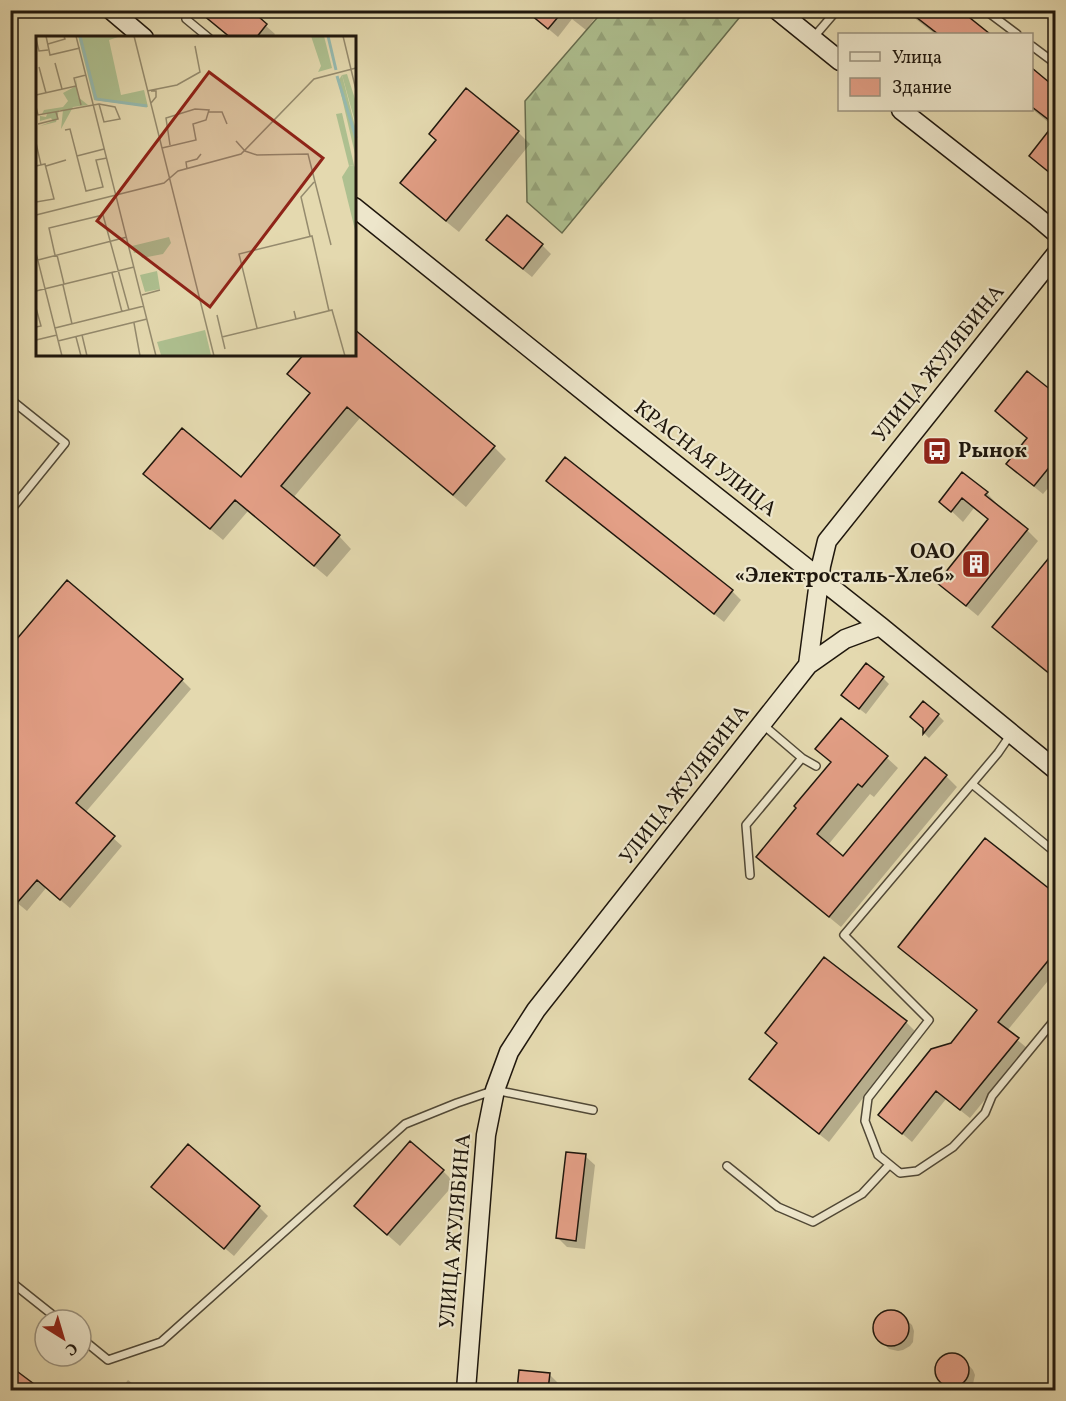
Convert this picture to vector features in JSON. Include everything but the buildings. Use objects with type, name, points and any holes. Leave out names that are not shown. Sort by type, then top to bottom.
[{"type":"main road","points":[[111,10],[142,36]]},
{"type":"main road","points":[[777,10],[838,59]]},
{"type":"main road","points":[[902,111],[1056,233]]},
{"type":"main road","name":"КРАСНАЯ УЛИЦА","points":[[356,209],[880,626],[1056,770]]},
{"type":"main road","name":"УЛИЦА ЖУЛЯБИНА","points":[[466,1390],[486,1135],[495,1090],[509,1052],[536,1010],[808,665],[827,541],[1056,254]]},
{"type":"main road","points":[[808,665],[845,639],[880,626]]},
{"type":"lane","points":[[812,39],[837,10]]},
{"type":"lane","points":[[985,10],[1016,33]]},
{"type":"lane","points":[[186,19],[207,36]]},
{"type":"lane","points":[[1033,47],[1056,64]]},
{"type":"lane","points":[[10,399],[65,443],[10,511]]},
{"type":"lane","points":[[762,724],[802,758],[816,766]]},
{"type":"lane","points":[[1011,734],[998,753],[844,935],[929,1020],[868,1098],[865,1121],[878,1155],[900,1173],[917,1171],[953,1147],[985,1113],[992,1096],[1056,1018]]},
{"type":"lane","points":[[750,875],[746,825],[802,758]]},
{"type":"lane","points":[[972,784],[1056,853]]},
{"type":"lane","points":[[93,1348],[108,1360],[161,1342],[405,1124],[495,1090],[592,1110]]},
{"type":"lane","points":[[727,1166],[778,1207],[813,1222],[862,1194],[889,1165]]},
{"type":"lane","points":[[10,1281],[43,1308]]},
{"type":"green space","points":[[742,10],[744,12],[562,233],[527,202],[525,101],[603,11],[666,11],[671,14],[674,11]]},
{"type":"place","name":"Рынок","points":[[937,451]]},
{"type":"place","name":"ОАО «Электросталь-Хлеб»","points":[[976,564]]}]
